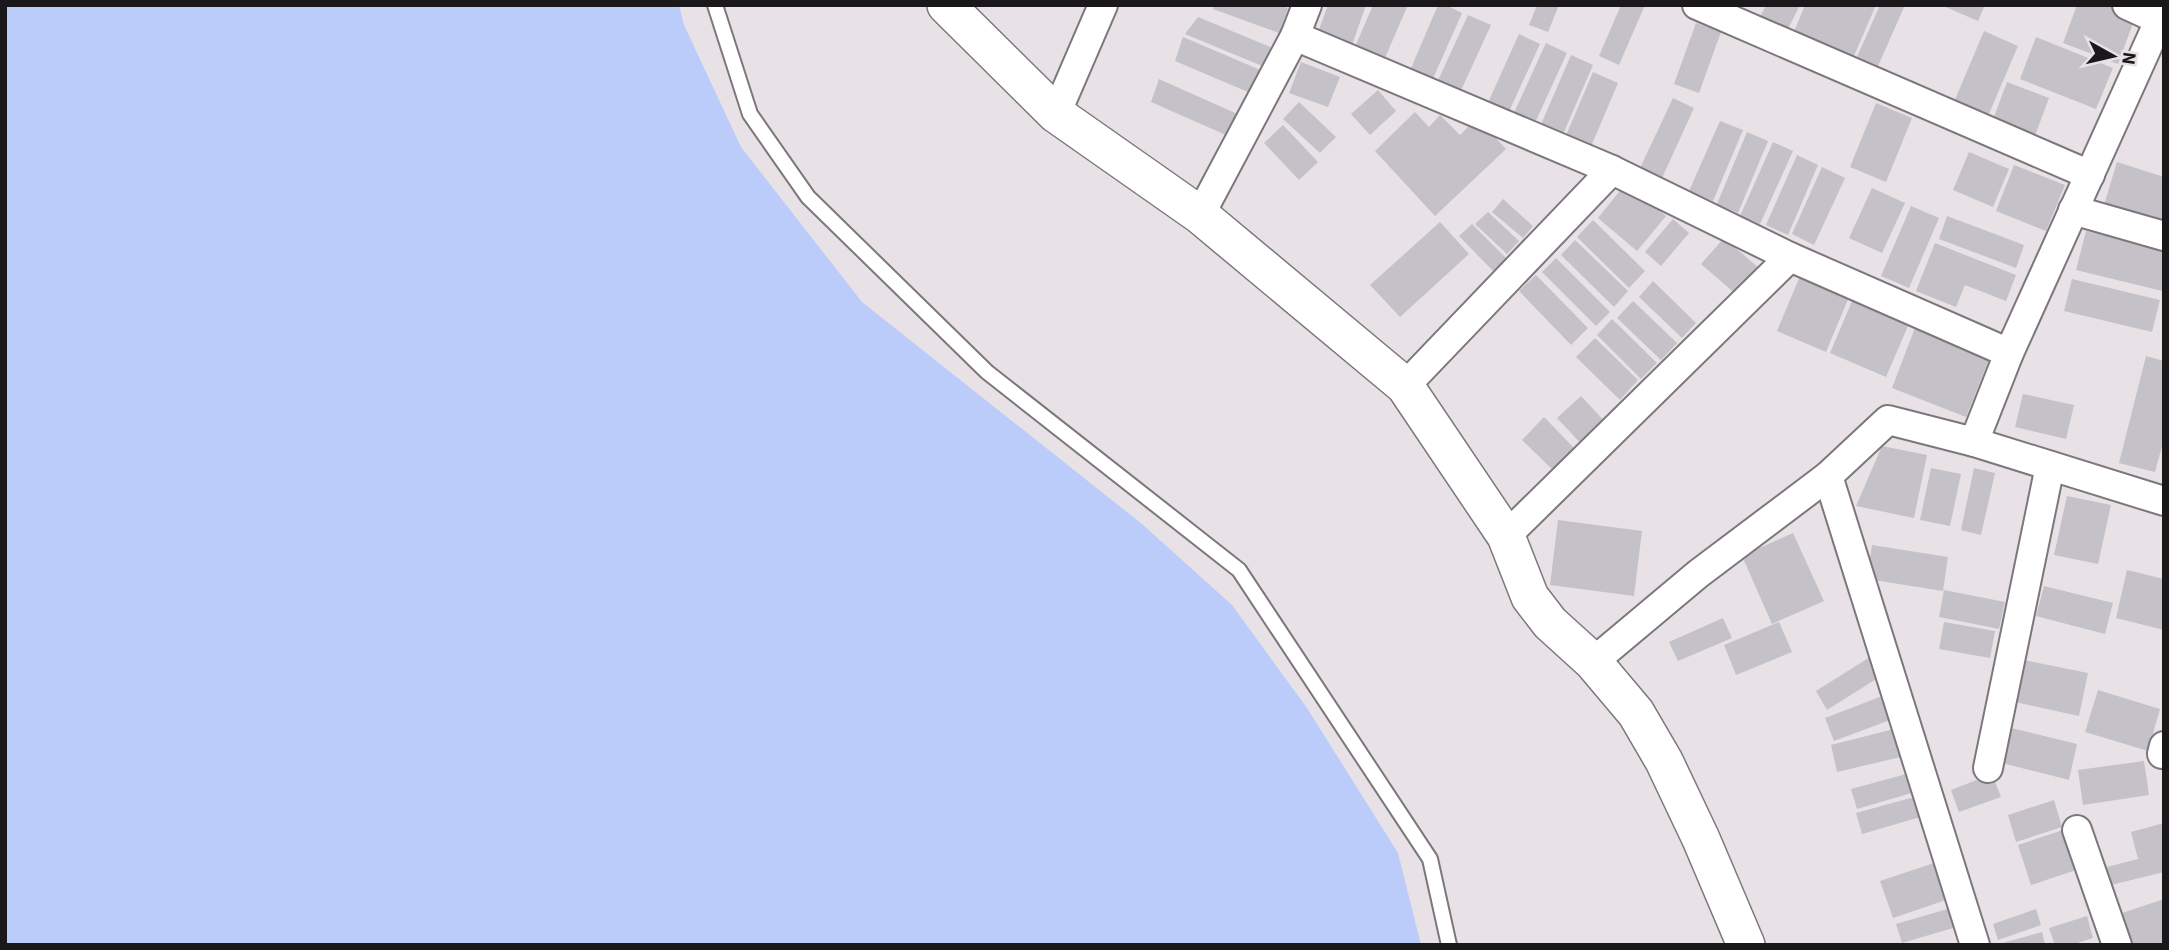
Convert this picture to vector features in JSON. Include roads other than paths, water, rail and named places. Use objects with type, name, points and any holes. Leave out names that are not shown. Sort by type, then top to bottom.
[{"type":"street","points":[[946,5],[1056,114],[1200,215],[1405,386],[1506,536],[1530,597],[1550,623],[1593,663],[1636,713],[1664,761],[1702,839],[1746,945]]},
{"type":"street","points":[[1056,114],[1103,5]]},
{"type":"street","points":[[1200,215],[1294,36],[1307,5]]},
{"type":"street","points":[[1697,5],[2090,175]]},
{"type":"street","points":[[1974,442],[2009,353],[2162,18],[2127,5]]},
{"type":"street","points":[[1294,36],[1612,170],[1790,257],[2009,353]]},
{"type":"street","points":[[1405,386],[1612,170]]},
{"type":"street","points":[[2073,210],[2164,236]]},
{"type":"street","points":[[1506,536],[1790,257]]},
{"type":"street","points":[[1593,663],[1698,574],[1828,476],[1888,420],[1974,442],[2164,501]]},
{"type":"street","points":[[1988,768],[2050,466]]},
{"type":"street","points":[[1828,476],[1975,945]]},
{"type":"street","points":[[2077,830],[2117,945]]},
{"type":"lane","points":[[715,5],[750,114],[808,197],[987,372],[1239,570],[1430,859],[1449,945]]},
{"type":"water","points":[[5,5],[679,5],[684,25],[741,147],[862,302],[1142,524],[1232,605],[1307,708],[1398,853],[1421,945],[5,945]]}]
